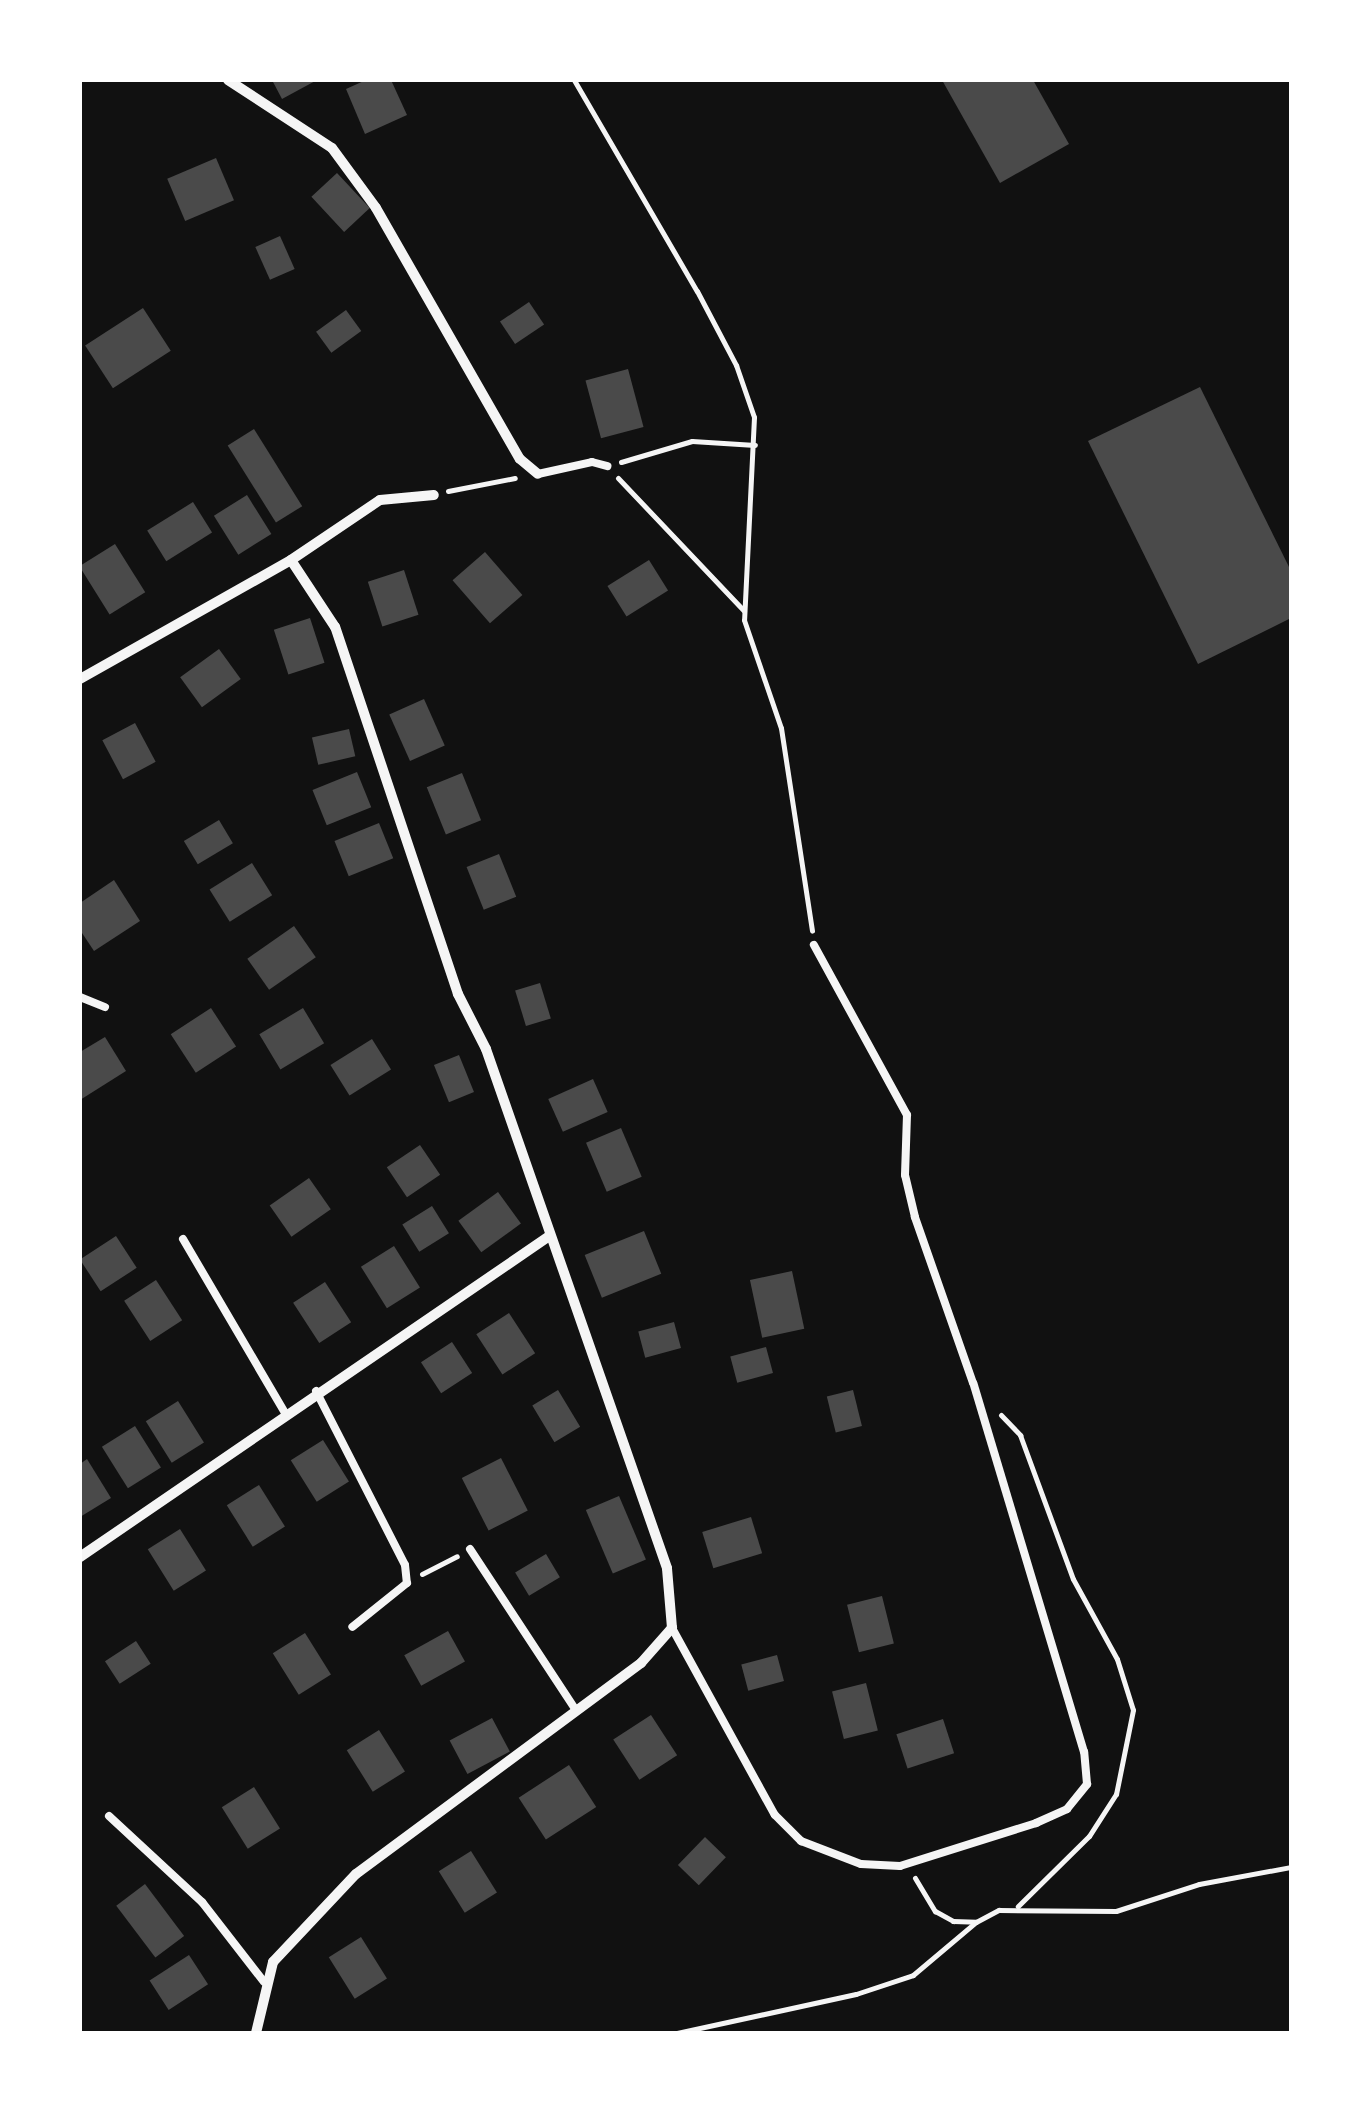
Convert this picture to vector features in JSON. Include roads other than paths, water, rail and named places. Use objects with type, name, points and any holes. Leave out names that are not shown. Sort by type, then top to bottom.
[{"type":"street","points":[[228,80],[332,148],[376,208],[520,459],[538,474]]},
{"type":"street","points":[[80,678],[291,560],[380,500],[434,495]]},
{"type":"street","points":[[256,2033],[264,1982],[284,1949],[356,1874],[641,1662],[672,1628],[667,1568],[548,1237],[486,1049],[458,994],[334,627],[291,560]]},
{"type":"street","points":[[80,1556],[284,1413],[548,1237]]},
{"type":"lane","points":[[538,474],[592,462],[607,466]]},
{"type":"lane","points":[[672,1628],[775,1815],[801,1841],[861,1864],[900,1866],[1067,1810],[1087,1784],[1084,1752],[973,1383],[914,1216],[905,1175],[907,1115],[814,945]]},
{"type":"lane","points":[[80,997],[105,1008]]},
{"type":"lane","points":[[183,1239],[284,1413]]},
{"type":"lane","points":[[316,1392],[379,1506],[406,1565],[406,1583],[352,1627]]},
{"type":"lane","points":[[470,1549],[575,1709]]},
{"type":"lane","points":[[109,1816],[202,1902],[264,1982]]}]
